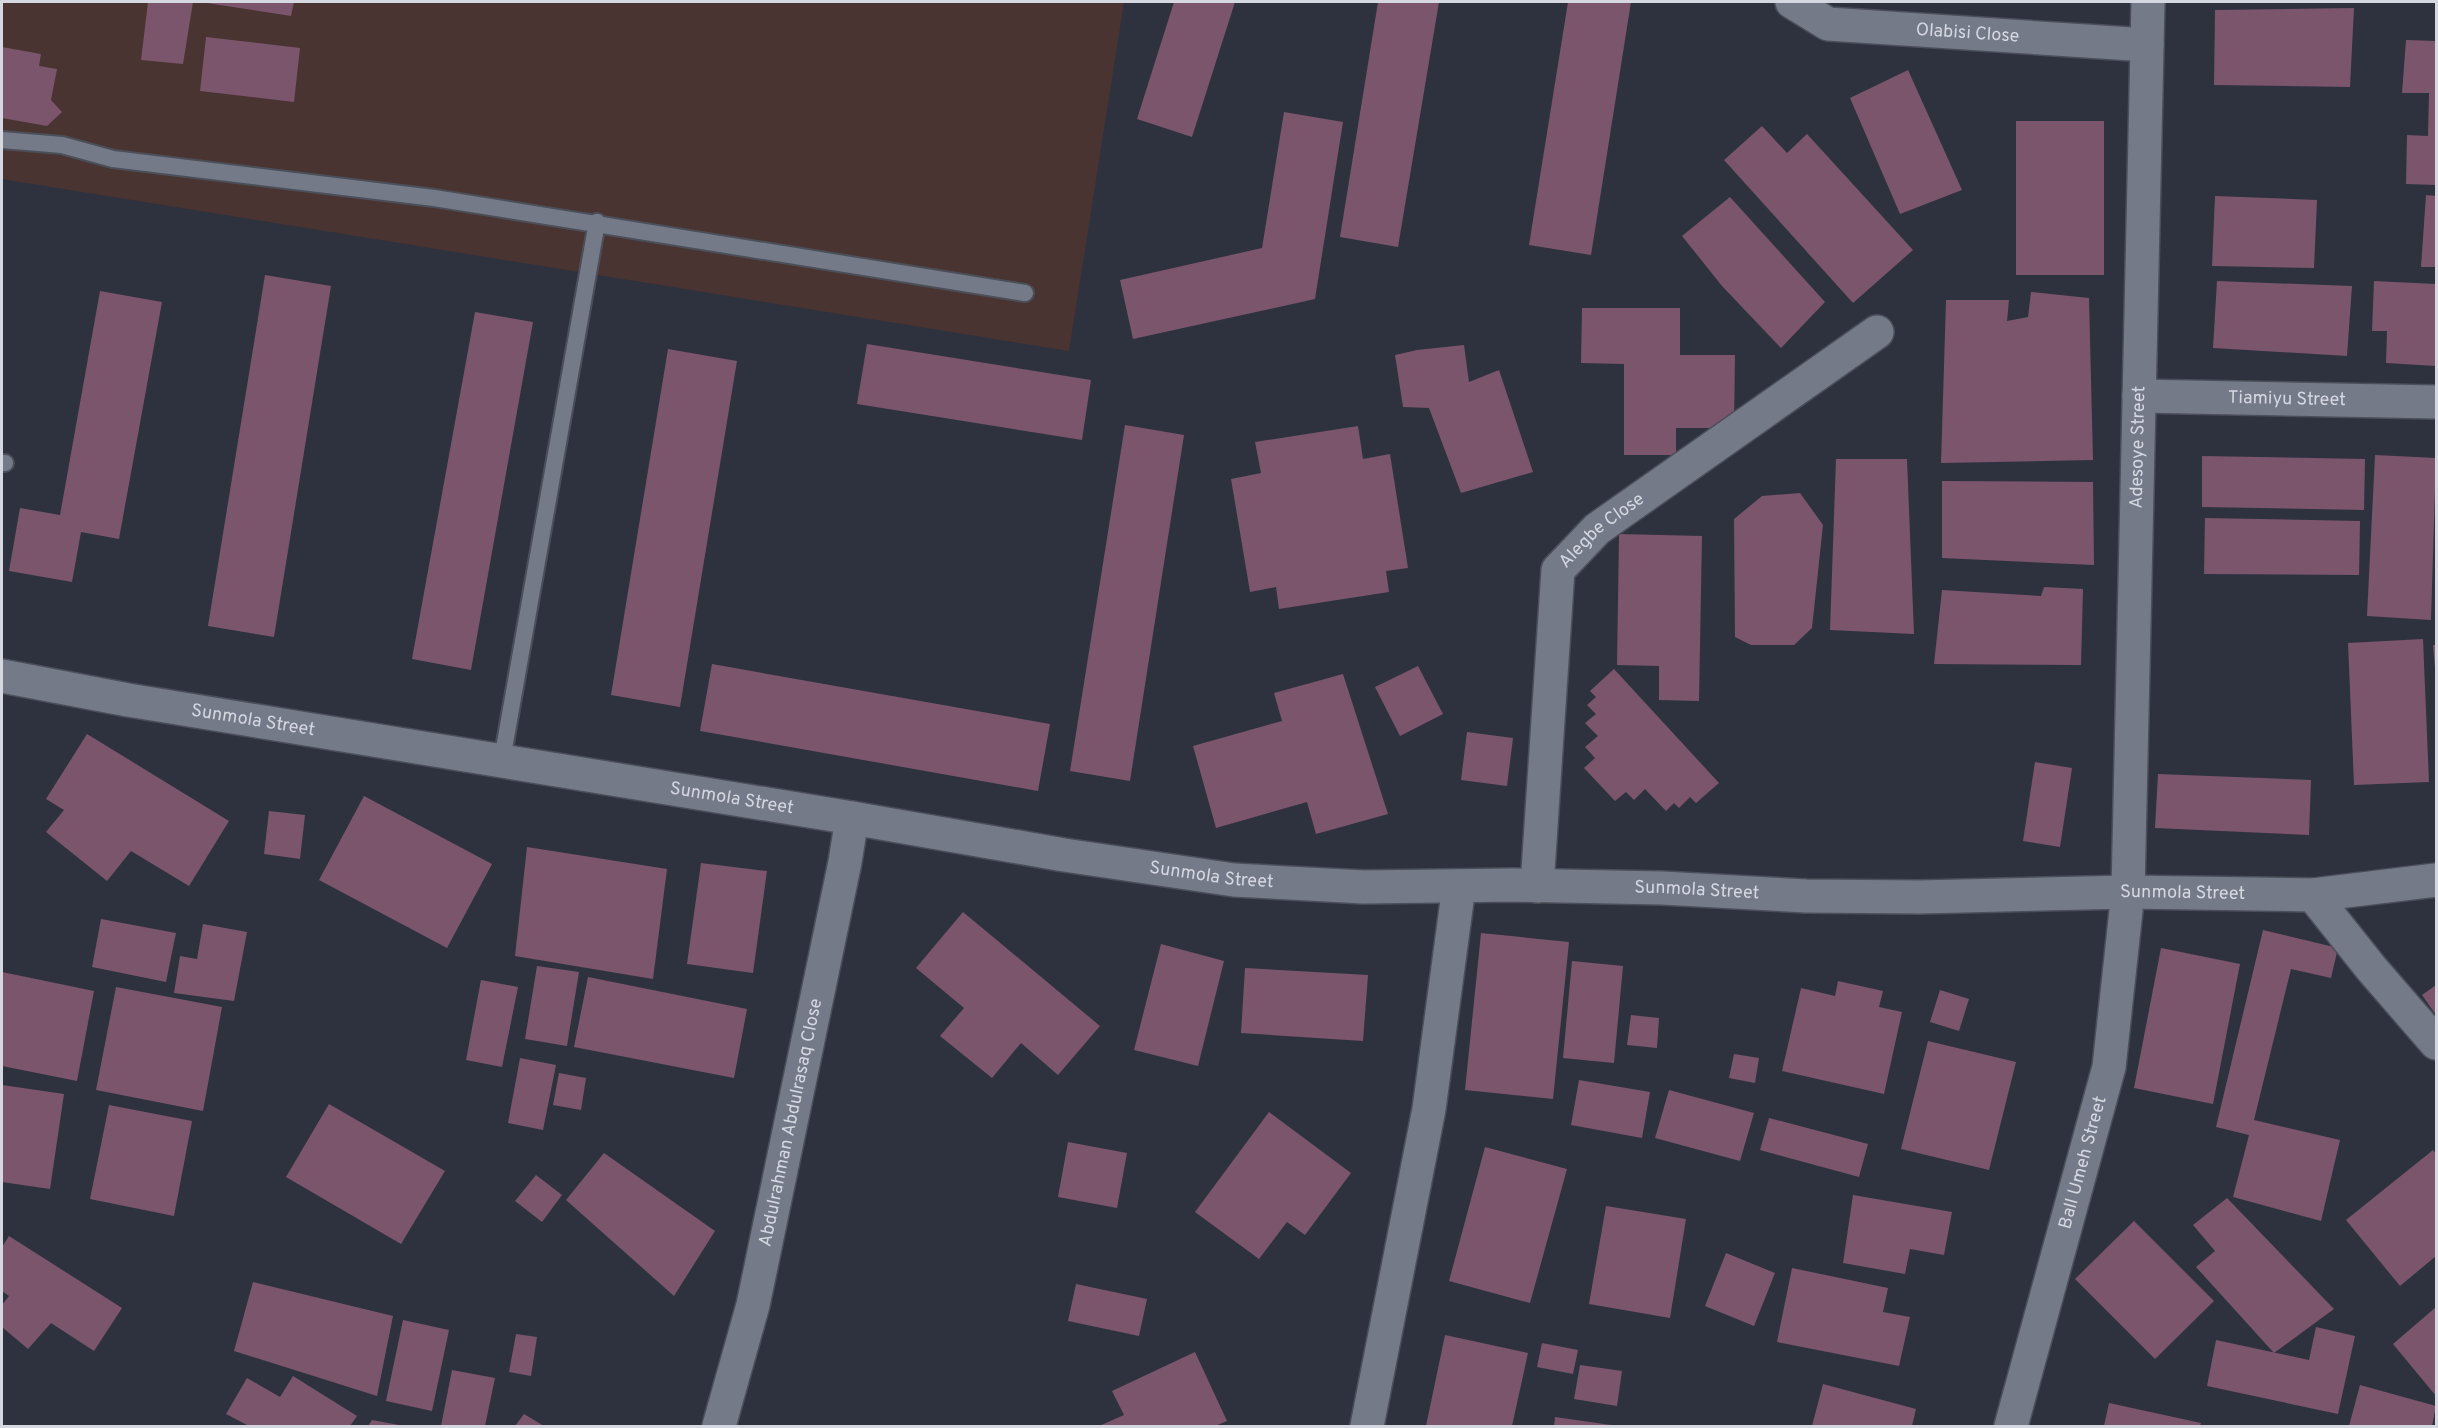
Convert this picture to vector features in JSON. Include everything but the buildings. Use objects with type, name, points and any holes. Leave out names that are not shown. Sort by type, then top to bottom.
[{"type":"street","name":"Olabisi Close","points":[[1792,2],[1828,24],[2147,45]]},
{"type":"street","name":"Adesoye Street","points":[[2128,892],[2148,2]]},
{"type":"street","name":"Alegbe Close","points":[[1537,886],[1558,570],[1598,529],[1877,332]]},
{"type":"street","name":"Tiamiyu Street","points":[[2139,396],[2436,402]]},
{"type":"street","name":"Sunmola Street","points":[[2,676],[128,700],[502,760],[1064,855],[1234,880],[1364,887],[1662,888],[1817,896],[1920,897],[2128,892],[2313,895],[2436,880]]},
{"type":"street","name":"Abdulrahman Abdulrasaq Close","points":[[719,1426],[753,1305],[845,862],[852,818]]},
{"type":"street","points":[[1366,1426],[1429,1108],[1459,886]]},
{"type":"street","name":"Ball Umeh Street","points":[[2011,1426],[2109,1067],[2128,892]]},
{"type":"street","points":[[2313,895],[2371,968],[2436,1043]]},
{"type":"lane","points":[[2,140],[62,145],[113,159],[434,198],[597,222],[1024,293]]},
{"type":"lane","points":[[502,760],[597,222]]},
{"type":"shaded area","points":[[2,2],[1124,2],[1069,351],[2,179]]}]
